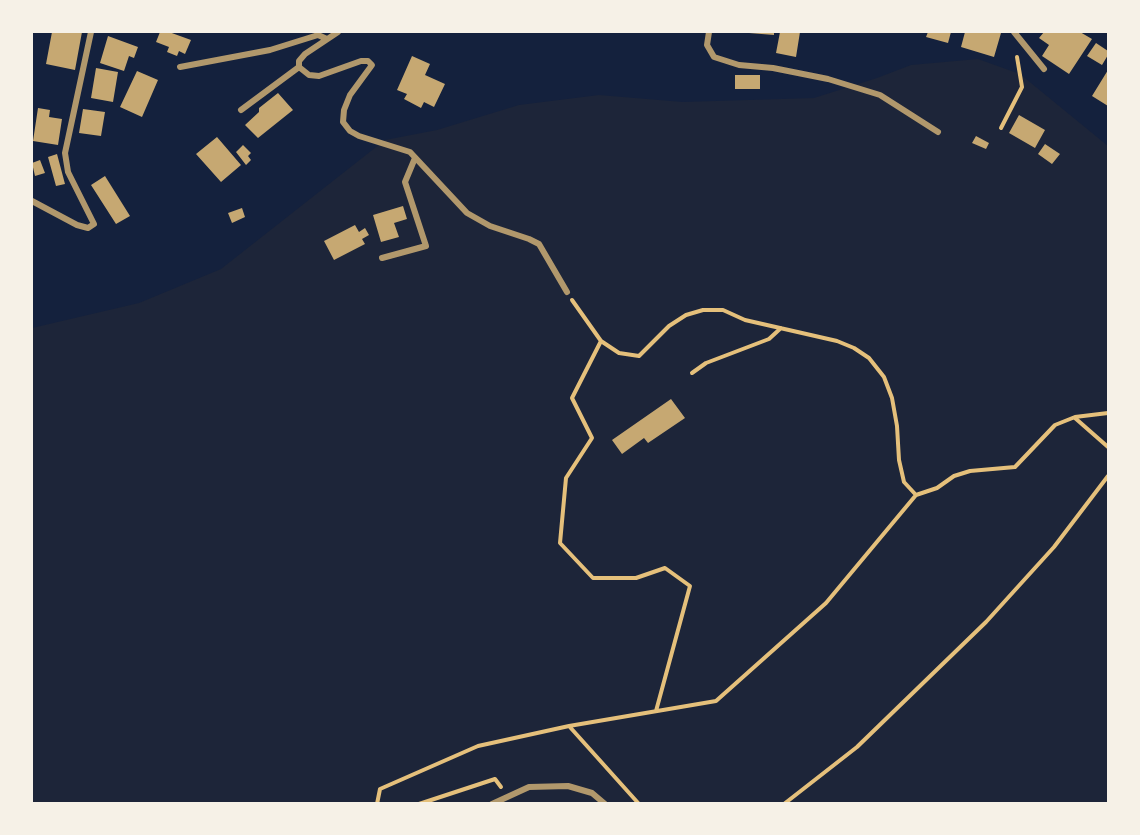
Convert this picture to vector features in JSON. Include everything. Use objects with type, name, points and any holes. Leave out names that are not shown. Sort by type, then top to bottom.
[{"type":"street","points":[[32,201],[77,225],[88,228],[94,224],[68,172],[65,153],[92,32]]},
{"type":"street","points":[[299,67],[299,61],[305,54],[338,32]]},
{"type":"street","points":[[709,32],[707,45],[714,57],[739,65],[773,68],[828,80],[880,95],[938,132]]},
{"type":"street","points":[[1014,32],[1044,69]]},
{"type":"street","points":[[180,67],[270,50],[318,34],[327,39]]},
{"type":"street","points":[[299,67],[309,75],[319,76],[361,61],[368,61],[372,65],[351,95],[344,110],[343,122],[350,131],[410,152],[467,213],[490,226],[539,244],[567,292]]},
{"type":"street","points":[[241,110],[299,67]]},
{"type":"street","points":[[382,258],[426,246],[405,182],[416,158]]},
{"type":"street","points":[[492,804],[529,787],[568,786],[592,793],[604,804]]},
{"type":"path","points":[[1001,128],[1022,87],[1016,54]]},
{"type":"path","points":[[567,292],[601,341],[620,353],[639,356],[669,326],[686,315],[703,310],[723,310],[745,320],[837,341],[854,348],[869,358],[884,377],[892,398],[897,426],[899,460],[904,482],[916,495]]},
{"type":"path","points":[[692,373],[706,363],[769,339],[782,328]]},
{"type":"path","points":[[601,341],[572,398],[592,438],[566,478],[560,543],[593,578],[636,578],[665,568],[690,586],[656,711]]},
{"type":"path","points":[[377,804],[380,789],[478,746],[569,726],[716,701],[826,603],[916,495],[937,488],[954,476],[970,471],[1015,466],[1055,425],[1075,417],[1108,413]]},
{"type":"path","points":[[1075,417],[1108,447]]},
{"type":"path","points":[[784,804],[858,747],[987,622],[1054,547],[1108,476]]},
{"type":"path","points":[[569,726],[639,804]]},
{"type":"path","points":[[419,804],[495,779],[508,796]]},
{"type":"shaded area","points":[[978,59],[1020,74],[1108,146],[1108,803],[32,804],[32,328],[139,303],[221,269],[385,140],[437,130],[519,105],[599,95],[683,102],[814,98],[911,65]]},
{"type":"building","points":[[52,32],[82,32],[75,70],[46,64]]},
{"type":"building","points":[[160,32],[169,32],[191,40],[185,54],[179,51],[177,56],[167,52],[169,47],[156,42]]},
{"type":"building","points":[[774,32],[774,35],[749,33]]},
{"type":"building","points":[[780,32],[800,32],[796,57],[776,53]]},
{"type":"building","points":[[928,32],[951,32],[948,43],[926,37]]},
{"type":"building","points":[[965,32],[1001,33],[994,57],[961,47]]},
{"type":"building","points":[[1044,32],[1080,32],[1092,39],[1069,74],[1042,56],[1049,45],[1039,38]]},
{"type":"building","points":[[108,36],[138,47],[134,58],[129,56],[124,71],[100,63]]},
{"type":"building","points":[[1096,43],[1108,51],[1102,65],[1087,56]]},
{"type":"building","points":[[412,56],[430,64],[425,75],[445,84],[434,107],[424,102],[421,108],[404,99],[407,94],[397,90]]},
{"type":"building","points":[[96,68],[118,72],[113,102],[91,98]]},
{"type":"building","points":[[1108,70],[1108,106],[1092,96]]},
{"type":"building","points":[[137,71],[158,80],[142,117],[120,107]]},
{"type":"building","points":[[735,75],[760,75],[760,89],[735,89]]},
{"type":"building","points":[[278,93],[293,110],[258,138],[245,125],[259,112],[259,108]]},
{"type":"building","points":[[38,108],[50,110],[49,117],[62,119],[58,145],[33,141]]},
{"type":"building","points":[[83,109],[105,112],[101,136],[79,133]]},
{"type":"building","points":[[1019,115],[1045,130],[1035,148],[1009,133]]},
{"type":"building","points":[[976,136],[989,143],[986,149],[972,143]]},
{"type":"building","points":[[217,137],[241,165],[221,182],[196,154]]},
{"type":"building","points":[[1045,144],[1060,154],[1052,164],[1038,154]]},
{"type":"building","points":[[243,145],[251,153],[248,156],[251,160],[246,165],[236,152]]},
{"type":"building","points":[[57,154],[65,184],[56,186],[48,157]]},
{"type":"building","points":[[40,160],[45,173],[35,176],[32,163]]},
{"type":"building","points":[[105,176],[130,216],[116,224],[91,185]]},
{"type":"building","points":[[403,206],[407,219],[394,223],[399,237],[381,242],[373,215]]},
{"type":"building","points":[[242,208],[245,217],[232,223],[228,213]]},
{"type":"building","points":[[355,225],[359,232],[365,228],[369,235],[362,239],[365,244],[334,260],[324,241]]},
{"type":"building","points":[[671,399],[685,418],[648,443],[644,438],[622,454],[612,440]]}]
